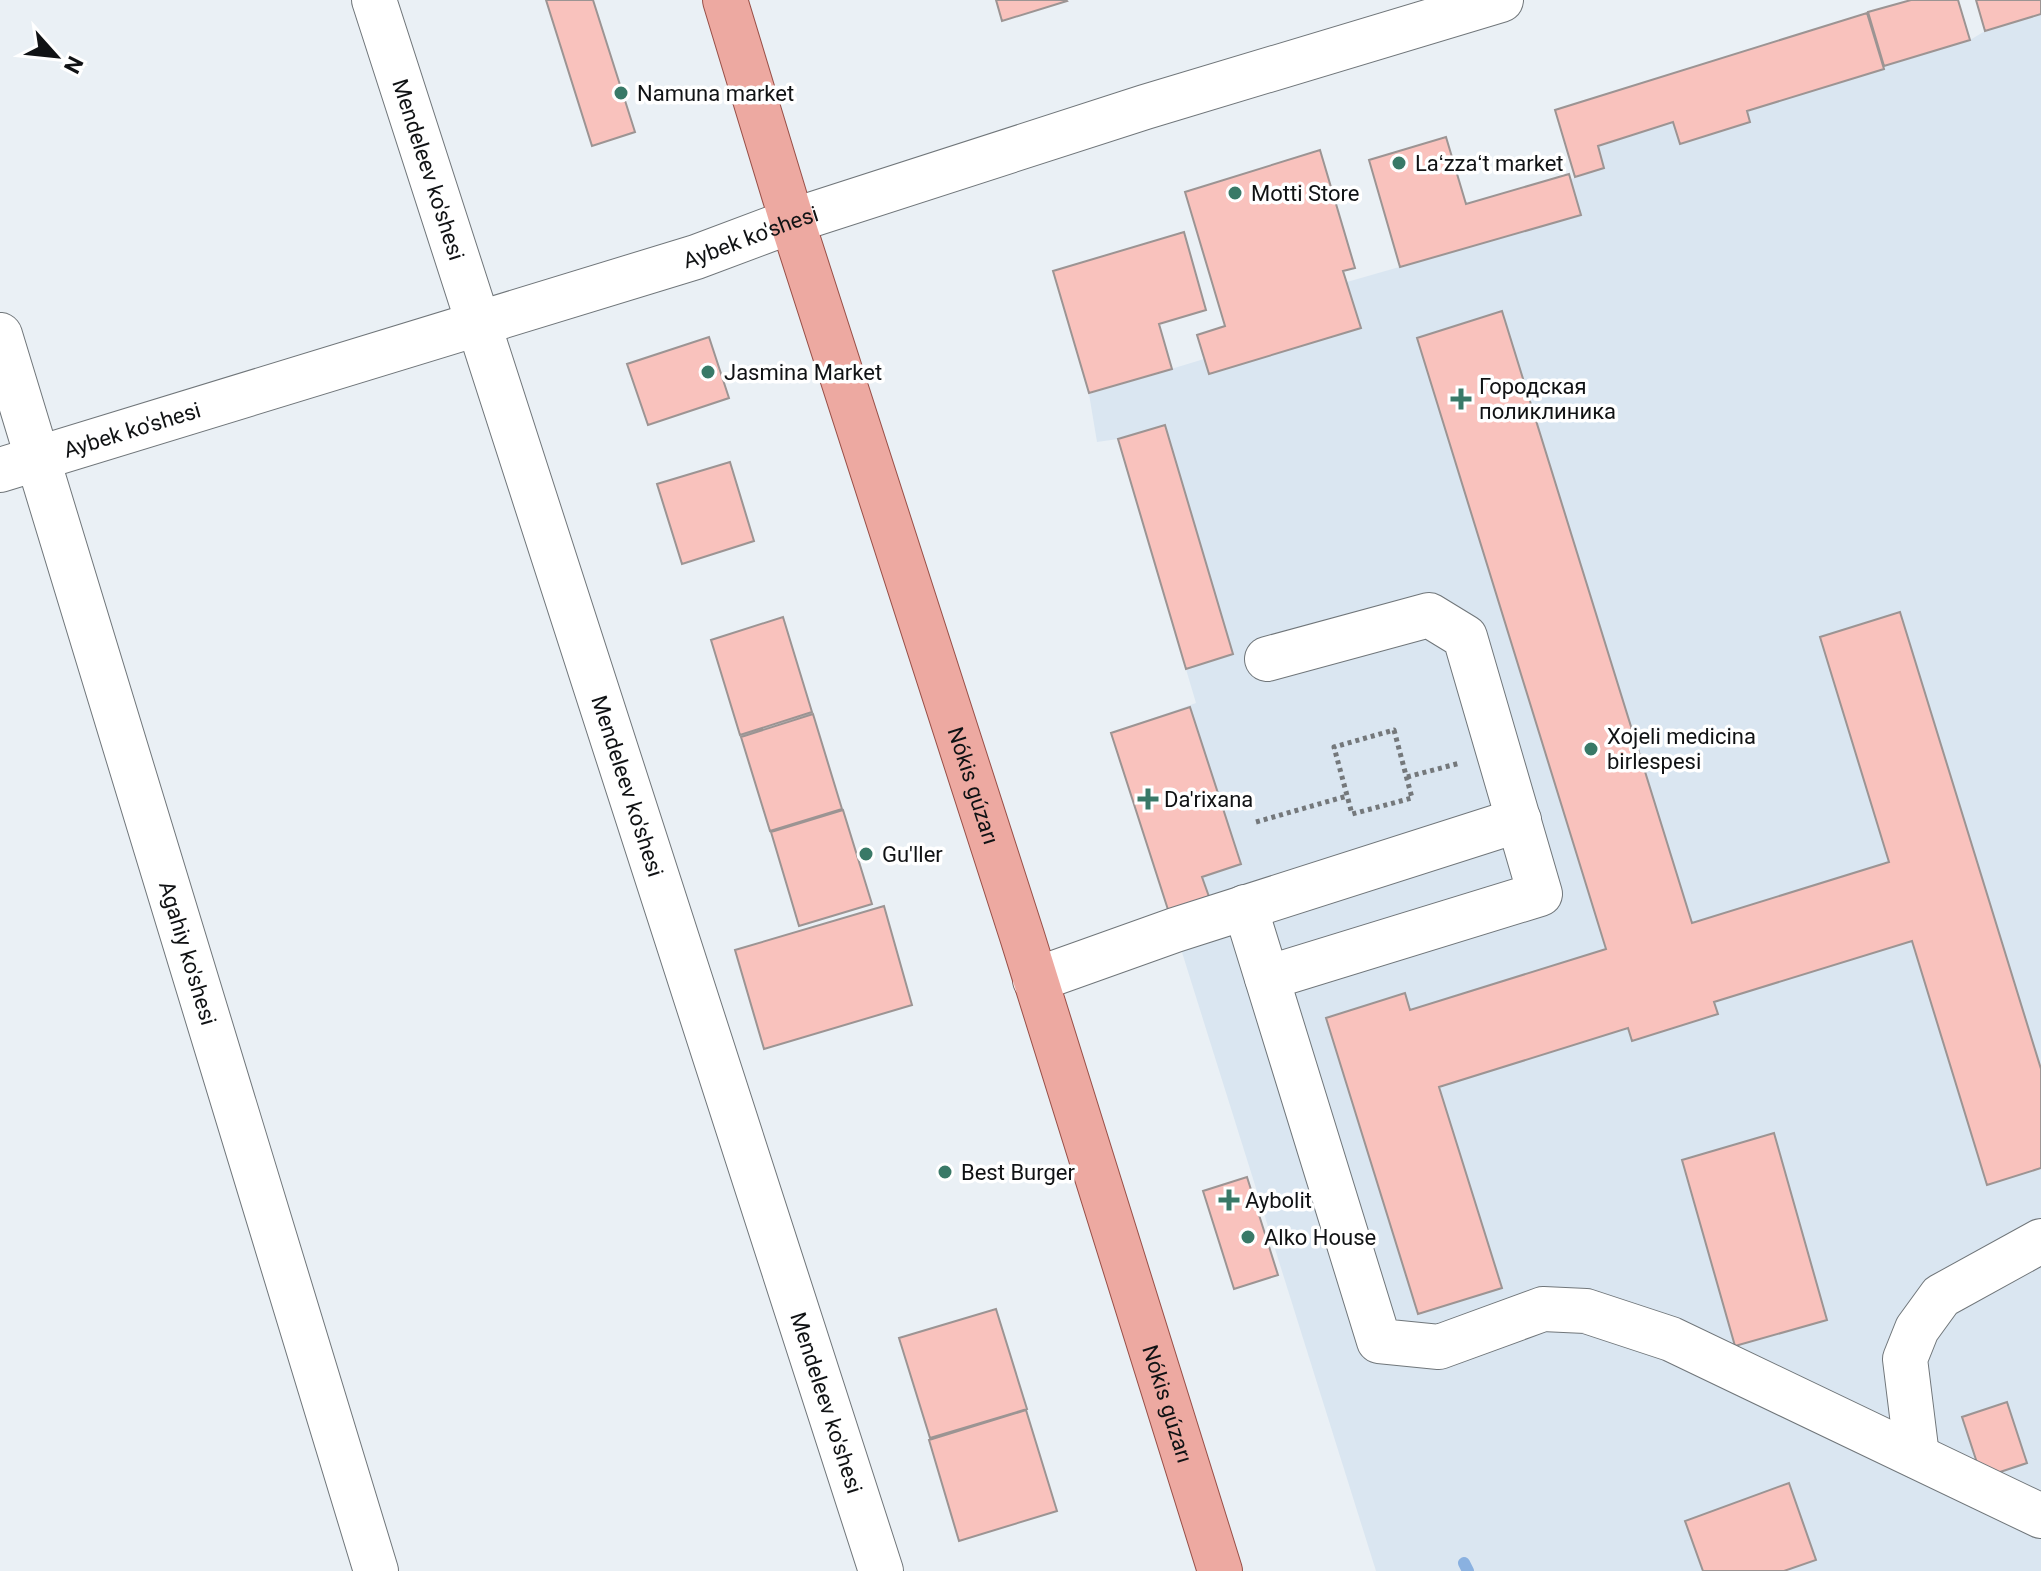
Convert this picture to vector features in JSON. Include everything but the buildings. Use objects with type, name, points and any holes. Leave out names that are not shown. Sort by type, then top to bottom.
[{"type":"main road","name":"Nókis gúzarı","points":[[725,0],[792,221],[1220,1571]]},
{"type":"street","name":"Mendeleev ko'shesi","points":[[374,0],[881,1571]]},
{"type":"street","name":"Aybek ko'shesi","points":[[19,465],[696,257],[792,221],[1145,107],[1501,0]]},
{"type":"street","name":"Agahiy ko'shesi","points":[[0,335],[19,465],[376,1571]]},
{"type":"street","points":[[1267,659],[1429,615],[1465,637],[1540,894],[1267,978]]},
{"type":"street","points":[[1035,980],[1175,930],[1519,820]]},
{"type":"street","points":[[1245,907],[1379,1341],[1439,1347],[1543,1309],[1586,1311],[1671,1339],[2041,1516]]},
{"type":"street","points":[[1917,1456],[1905,1359],[1917,1329],[1941,1296],[2041,1241]]},
{"type":"path","points":[[1394,730],[1412,798],[1352,814],[1347,796],[1334,747],[1394,730]]},
{"type":"path","points":[[1407,777],[1499,752]]},
{"type":"path","points":[[1256,822],[1347,796]]},
{"type":"shaded area","points":[[2041,14],[2041,1571],[1376,1571],[1111,733],[1196,703],[1118,439],[1097,442],[1089,394],[1204,359],[1210,374],[1360,328],[1347,282],[1581,215],[1571,179],[1604,168],[1598,146],[1673,122],[1681,143],[1749,122],[1747,111],[1883,69],[1884,66]]},
{"type":"waterway","points":[[1464,1563],[1468,1571]]},
{"type":"place","name":"Namuna market","points":[[621,93]]},
{"type":"place","name":"Laʻzzaʻt market","points":[[1399,163]]},
{"type":"place","name":"Motti Store","points":[[1235,193]]},
{"type":"place","name":"Jasmina Market","points":[[708,372]]},
{"type":"place","name":"Городская поликлиника","points":[[1461,399]]},
{"type":"place","name":"Xojeli medicina birlespesi","points":[[1591,749]]},
{"type":"place","name":"Da'rixana","points":[[1148,799]]},
{"type":"place","name":"Gu'ller","points":[[866,854]]},
{"type":"place","name":"Best Burger","points":[[945,1172]]},
{"type":"place","name":"Aybolit","points":[[1229,1200]]},
{"type":"place","name":"Alko House","points":[[1248,1237]]}]
